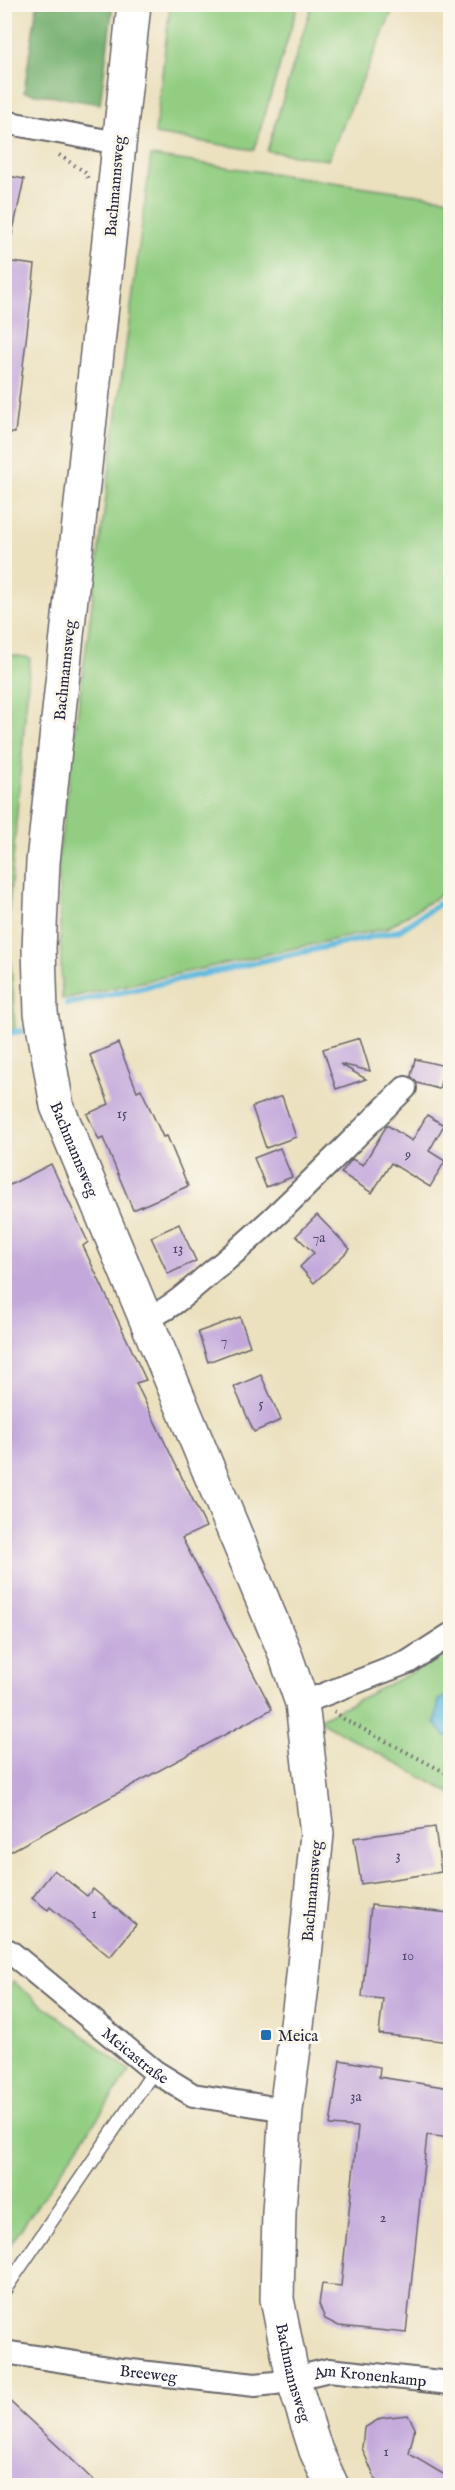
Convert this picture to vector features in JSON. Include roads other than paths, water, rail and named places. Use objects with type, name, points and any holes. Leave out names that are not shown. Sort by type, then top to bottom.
[{"type":"street","name":"Bachmannsweg","points":[[134,4],[43,862],[39,948],[41,1013],[57,1106],[284,1651],[311,1701],[317,1834],[302,1986],[286,2110],[279,2212],[277,2299],[293,2379],[316,2451],[332,2486]]},
{"type":"street","points":[[4,122],[118,143]]},
{"type":"street","points":[[144,1319],[156,1315],[180,1298],[244,1246],[405,1088]]},
{"type":"street","points":[[311,1701],[408,1662],[450,1635]]},
{"type":"street","name":"Meicastraße","points":[[9,1951],[154,2071],[193,2095],[286,2110]]},
{"type":"street","name":"Breeweg","points":[[4,2352],[122,2370],[255,2385],[293,2379]]},
{"type":"street","name":"Am Kronenkamp","points":[[293,2379],[329,2370],[450,2383]]},
{"type":"lane","points":[[4,2291],[154,2071]]},
{"type":"water","points":[[450,1695],[450,1738],[445,1736],[435,1723],[439,1700]]},
{"type":"waterway","points":[[67,1004],[398,931],[450,897]]},
{"type":"waterway","points":[[4,1034],[22,1031]]},
{"type":"place","name":"Meica","points":[[266,2035]]}]
